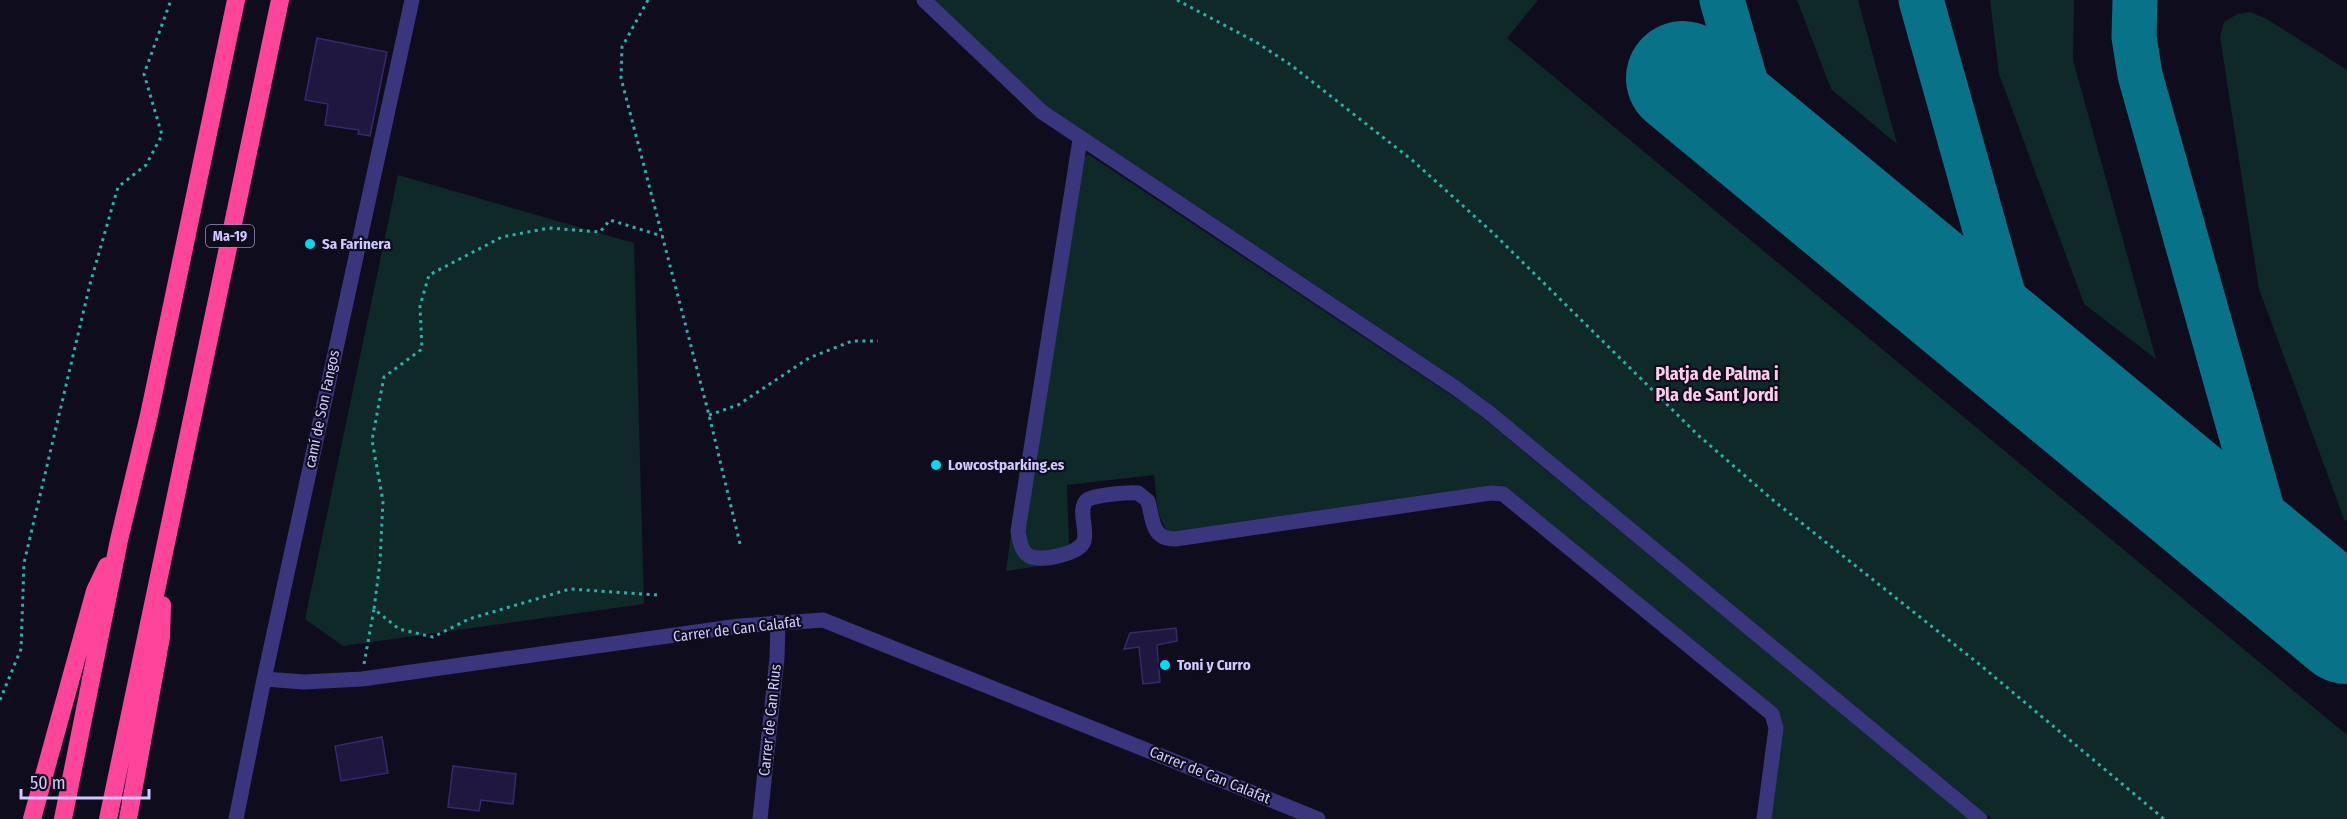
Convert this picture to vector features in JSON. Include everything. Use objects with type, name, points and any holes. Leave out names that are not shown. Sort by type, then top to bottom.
[{"type":"highway","name":"Ma-19","points":[[63,819],[119,540],[149,415],[236,0]]},
{"type":"highway","name":"Ma-19","points":[[108,819],[279,0]]},
{"type":"highway","points":[[32,819],[95,591],[119,540]]},
{"type":"highway","points":[[128,819],[161,637],[162,568]]},
{"type":"street","name":"camí de Son Fangos","points":[[236,819],[264,679],[412,0]]},
{"type":"street","points":[[924,0],[1028,100],[1080,140],[1487,411],[1980,819]]},
{"type":"street","points":[[1080,140],[1018,531],[1026,554],[1034,558],[1042,558],[1079,549],[1085,534],[1083,507],[1085,502],[1092,497],[1134,493],[1142,495],[1148,501],[1152,522],[1157,533],[1165,538],[1175,539],[1499,493],[1507,497],[1772,714],[1776,728],[1764,819]]},
{"type":"street","name":"Carrer de Can Calafat","points":[[264,679],[304,682],[362,679],[778,622],[824,620],[1318,819]]},
{"type":"street","name":"Carrer de Can Rius","points":[[760,819],[777,658],[778,622]]},
{"type":"path","points":[[0,700],[21,649],[24,563],[90,284],[118,188],[146,165],[162,135],[144,74],[171,0]]},
{"type":"path","points":[[648,0],[622,47],[621,78],[709,415],[741,548]]},
{"type":"path","points":[[1177,0],[1256,42],[1290,65],[1412,160],[1491,231],[1698,435],[1774,501],[1979,664],[2164,819]]},
{"type":"path","points":[[362,679],[380,562],[384,501],[372,440],[384,377],[422,349],[420,306],[429,275],[502,237],[549,228],[600,232],[610,220],[662,236]]},
{"type":"path","points":[[709,415],[738,405],[809,358],[852,341],[878,341]]},
{"type":"path","points":[[374,609],[399,629],[433,637],[469,619],[570,589],[657,595]]},
{"type":"green space","points":[[935,0],[1538,0],[1507,38],[2347,735],[2347,819],[1992,819],[1480,396],[1082,132],[1038,100]]},
{"type":"green space","points":[[1797,0],[1858,0],[1897,144],[1831,89]]},
{"type":"green space","points":[[1990,0],[2074,0],[2073,60],[2156,359],[2084,304],[1999,74]]},
{"type":"green space","points":[[2251,12],[2267,19],[2347,70],[2347,522],[2259,289],[2220,37],[2224,22],[2237,14]]},
{"type":"green space","points":[[1088,154],[1472,409],[1969,819],[1768,819],[1780,725],[1508,493],[1170,533],[1165,528],[1159,514],[1154,475],[1067,485],[1069,544],[1067,547],[1035,552],[1027,544],[1023,532],[1080,172]]},
{"type":"green space","points":[[398,175],[634,243],[644,604],[343,646],[305,619]]},
{"type":"green space","points":[[1012,527],[1014,535],[1047,565],[1006,571]]},
{"type":"building","points":[[317,38],[387,52],[370,136],[358,134],[359,130],[325,125],[328,104],[305,100]]},
{"type":"building","points":[[1176,628],[1177,641],[1157,645],[1160,682],[1143,684],[1139,647],[1124,649],[1130,633]]},
{"type":"building","points":[[382,737],[388,773],[341,781],[335,746]]},
{"type":"building","points":[[453,766],[516,774],[513,804],[481,800],[479,811],[448,807]]},
{"type":"taxiway","points":[[1722,0],[1756,118],[1786,163]]},
{"type":"taxiway","points":[[1921,0],[2010,319],[2022,347],[2046,378]]},
{"type":"taxiway","points":[[2135,0],[2134,37],[2140,75],[2269,534],[2283,565],[2306,594]]},
{"type":"runway","points":[[1683,78],[2347,627]]},
{"type":"place","name":"Sa Farinera","points":[[310,244]]},
{"type":"place","name":"Lowcostparking.es","points":[[936,465]]},
{"type":"place","name":"Toni y Curro","points":[[1165,665]]},
{"type":"district","name":"Platja de Palma i Pla de Sant Jordi","points":[[1717,384]]}]
